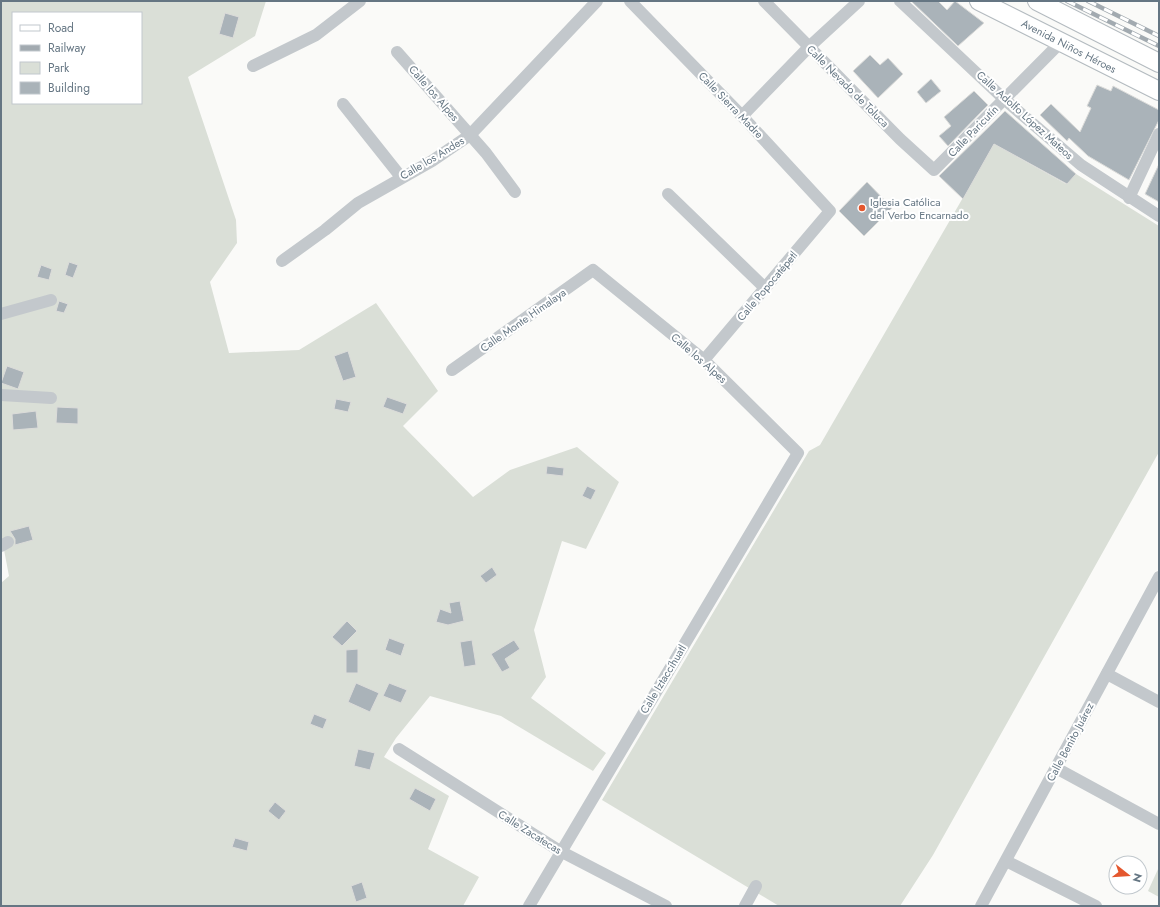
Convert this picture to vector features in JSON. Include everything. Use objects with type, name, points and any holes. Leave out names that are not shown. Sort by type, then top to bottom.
[{"type":"main road","name":"Avenida Niños Héroes","points":[[979,1],[1062,41],[1159,91]]},
{"type":"main road","points":[[1038,1],[1159,63]]},
{"type":"street","points":[[253,66],[316,35],[360,1]]},
{"type":"street","name":"Calle los Andes","points":[[282,261],[325,230],[358,203],[401,177],[432,161],[470,135],[597,1]]},
{"type":"street","name":"Calle Sierra Madre","points":[[630,1],[742,116],[830,211]]},
{"type":"street","name":"Calle Nevado de Toluca","points":[[764,1],[900,139],[934,170]]},
{"type":"street","points":[[742,116],[809,47],[859,1]]},
{"type":"street","name":"Calle Adolfo López Mateos","points":[[900,1],[1004,99],[1081,166],[1159,216]]},
{"type":"street","name":"Calle Paricutín","points":[[934,170],[1062,41]]},
{"type":"street","name":"Calle los Alpes","points":[[397,52],[486,153],[515,192]]},
{"type":"street","points":[[344,104],[401,177]]},
{"type":"street","points":[[1129,198],[1159,134]]},
{"type":"street","points":[[668,194],[765,288]]},
{"type":"street","name":"Calle Popocatépetl","points":[[704,360],[830,211]]},
{"type":"street","name":"Calle los Alpes","points":[[593,270],[704,360],[798,453]]},
{"type":"street","name":"Calle Monte Himalaya","points":[[452,370],[593,270]]},
{"type":"street","points":[[1,314],[51,300]]},
{"type":"street","points":[[1,395],[51,398]]},
{"type":"street","name":"Calle Iztaccíhuatl","points":[[529,906],[560,851],[798,453]]},
{"type":"street","name":"Calle Benito Juárez","points":[[981,906],[1158,582]]},
{"type":"street","points":[[1107,674],[1159,702]]},
{"type":"street","name":"Calle Zacatecas","points":[[398,749],[560,851],[666,906]]},
{"type":"street","points":[[1056,768],[1159,824]]},
{"type":"street","points":[[1006,861],[1096,906]]},
{"type":"street","points":[[746,906],[756,886]]},
{"type":"green space","points":[[1,1],[266,1],[255,36],[188,77],[236,220],[237,243],[210,282],[229,353],[299,350],[376,303],[438,391],[403,426],[473,497],[510,470],[577,447],[619,482],[586,549],[562,541],[534,630],[546,677],[531,698],[606,753],[593,771],[501,716],[430,696],[396,738],[384,757],[449,796],[428,849],[479,877],[463,906],[1,906],[1,583],[9,576],[1,534]]},
{"type":"green space","points":[[994,144],[1066,184],[1076,174],[1159,226],[1159,452],[933,855],[900,906],[779,906],[602,800],[809,451],[820,445]]},
{"type":"green space","points":[[1159,867],[1159,897],[1148,891]]},
{"type":"building","points":[[911,1],[938,1],[947,10],[955,1],[984,23],[958,46]]},
{"type":"building","points":[[225,13],[239,17],[233,38],[219,34]]},
{"type":"building","points":[[870,55],[880,65],[888,58],[903,74],[878,98],[853,71]]},
{"type":"building","points":[[931,79],[941,91],[926,103],[917,92]]},
{"type":"building","points":[[1097,85],[1111,91],[1113,86],[1159,110],[1159,120],[1129,180],[1088,156],[1069,138],[1067,141],[1040,115],[1051,104],[1080,132],[1091,108],[1087,106]]},
{"type":"building","points":[[974,91],[988,105],[948,146],[939,136],[951,126],[944,117]]},
{"type":"building","points":[[1005,111],[1076,174],[1067,184],[994,144],[963,199],[939,176]]},
{"type":"building","points":[[1159,164],[1159,202],[1145,194]]},
{"type":"building","points":[[867,182],[892,208],[864,236],[839,211]]},
{"type":"building","points":[[69,262],[78,265],[73,278],[65,275]]},
{"type":"building","points":[[41,265],[52,269],[49,280],[37,277]]},
{"type":"building","points":[[59,301],[68,304],[64,313],[56,311]]},
{"type":"building","points":[[348,351],[356,377],[343,381],[334,356]]},
{"type":"building","points":[[7,366],[24,372],[18,389],[1,383]]},
{"type":"building","points":[[387,397],[407,404],[403,414],[383,407]]},
{"type":"building","points":[[336,399],[351,402],[348,412],[334,409]]},
{"type":"building","points":[[57,407],[78,408],[78,424],[56,423]]},
{"type":"building","points":[[36,411],[38,428],[13,430],[12,414]]},
{"type":"building","points":[[547,466],[564,468],[563,476],[546,474]]},
{"type":"building","points":[[587,486],[596,490],[591,500],[582,496]]},
{"type":"building","points":[[29,526],[33,540],[15,545],[15,539],[10,531]]},
{"type":"building","points":[[492,567],[497,575],[486,583],[480,576]]},
{"type":"building","points":[[460,601],[464,621],[448,625],[436,622],[440,609],[451,613],[449,603]]},
{"type":"building","points":[[347,621],[357,631],[342,646],[332,637]]},
{"type":"building","points":[[389,638],[405,644],[401,656],[385,650]]},
{"type":"building","points":[[472,640],[476,665],[464,667],[460,642]]},
{"type":"building","points":[[514,640],[520,649],[505,659],[510,668],[502,672],[491,654]]},
{"type":"building","points":[[358,649],[358,673],[346,673],[346,650]]},
{"type":"building","points":[[356,683],[379,693],[370,712],[348,702]]},
{"type":"building","points":[[389,683],[407,690],[401,703],[383,696]]},
{"type":"building","points":[[314,714],[327,719],[323,729],[310,724]]},
{"type":"building","points":[[358,749],[375,753],[370,770],[354,766]]},
{"type":"building","points":[[415,788],[436,799],[430,811],[409,799]]},
{"type":"building","points":[[275,802],[286,811],[279,820],[268,811]]},
{"type":"building","points":[[235,838],[249,842],[247,851],[232,847]]},
{"type":"building","points":[[362,882],[367,898],[356,902],[351,886]]},
{"type":"railway","points":[[1067,1],[1159,46]]},
{"type":"railway","points":[[1088,1],[1159,36]]},
{"type":"place","name":"Iglesia Católica del Verbo Encarnado","points":[[862,208]]}]
